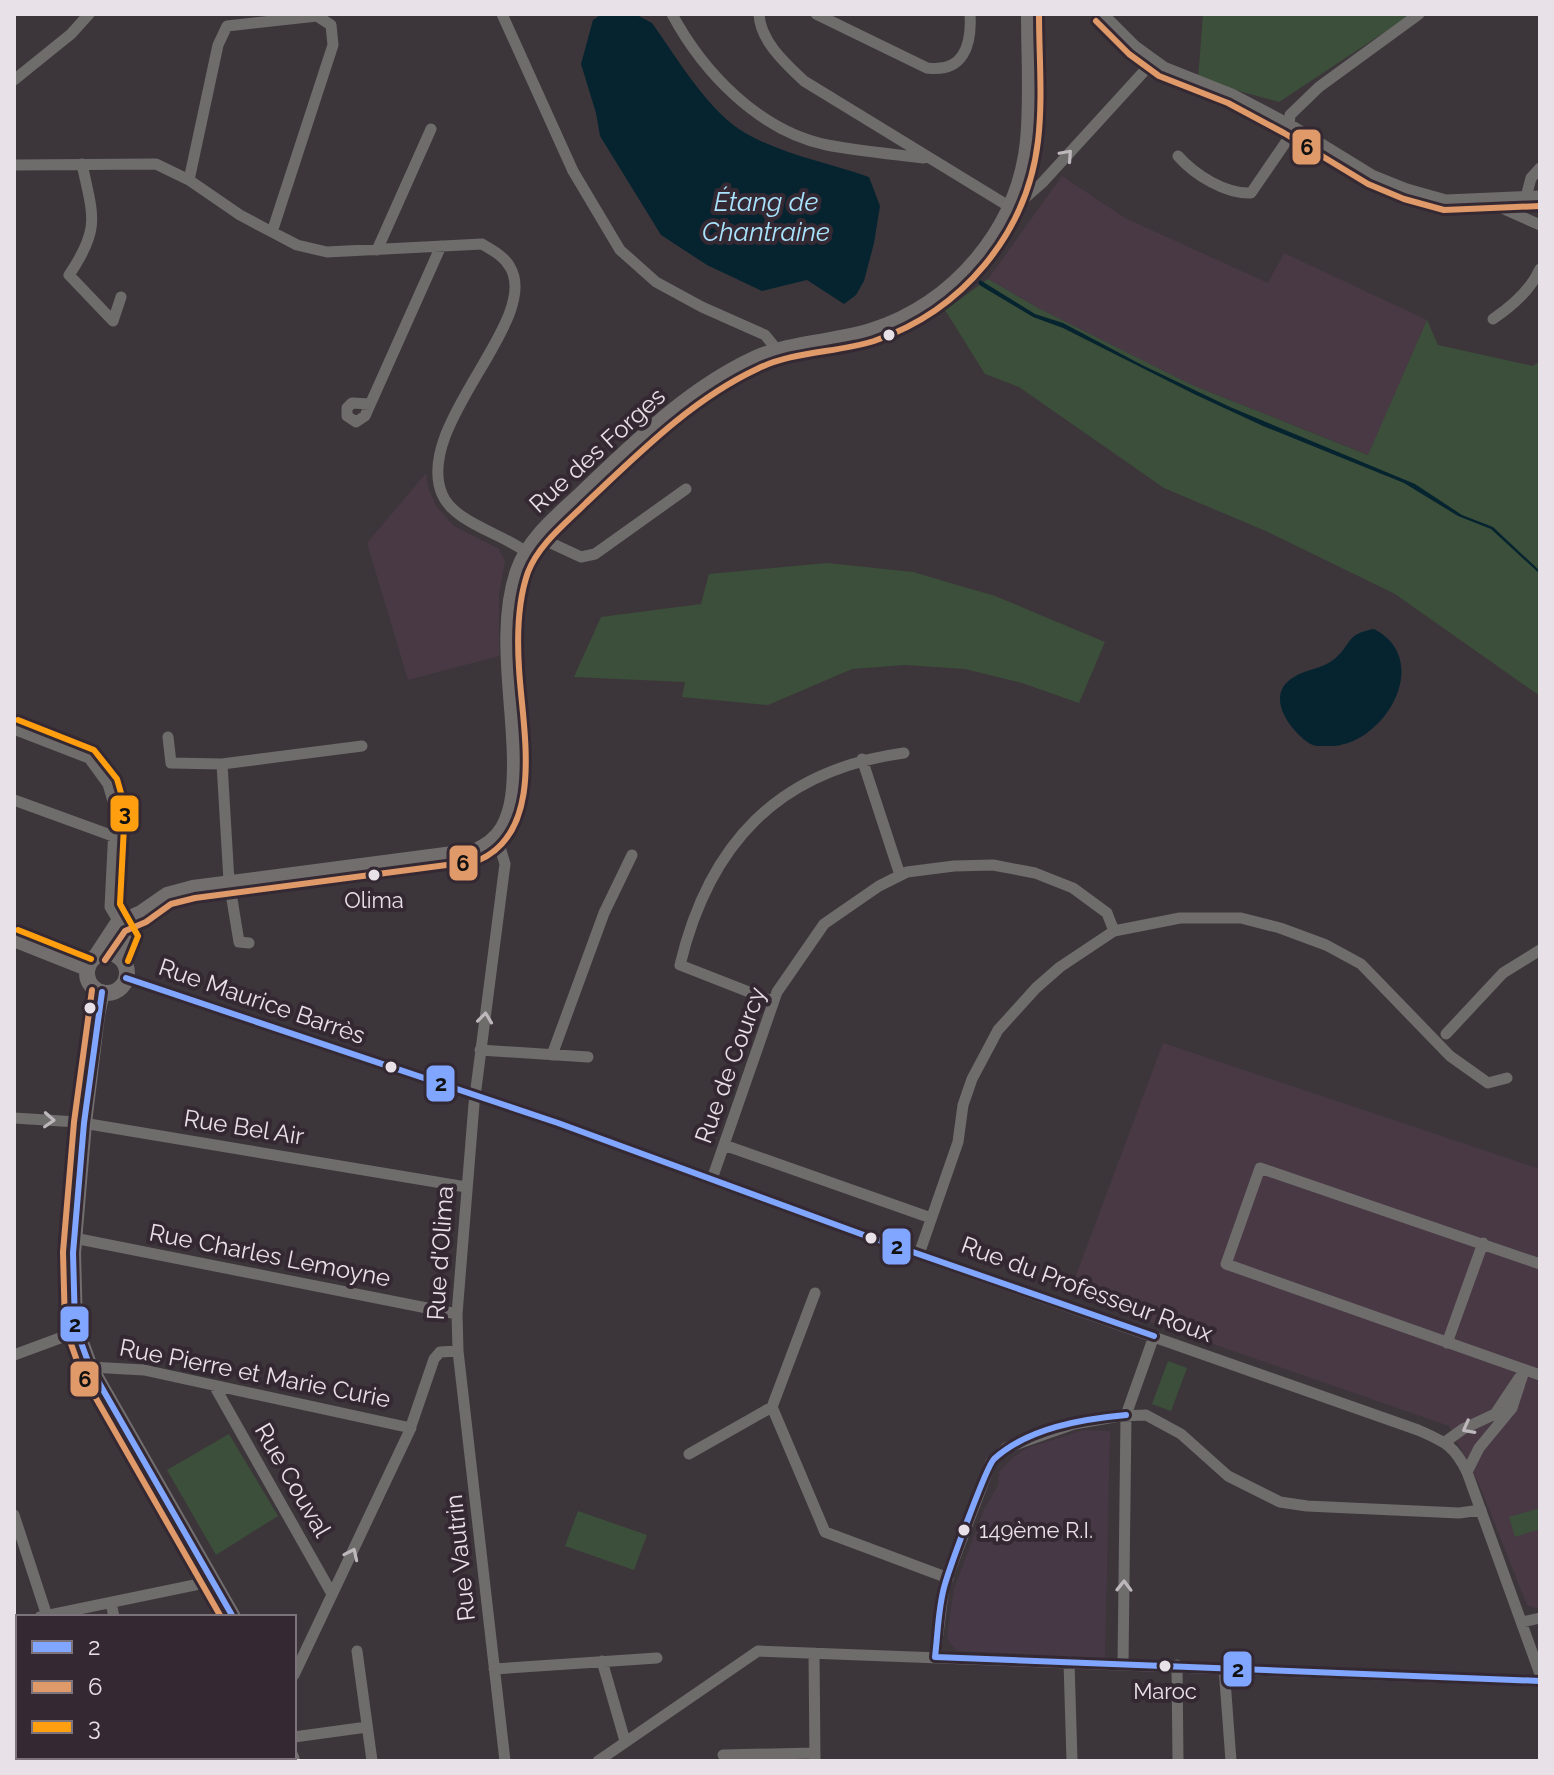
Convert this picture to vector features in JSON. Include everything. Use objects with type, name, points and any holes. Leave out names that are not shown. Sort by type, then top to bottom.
[{"type":"main road","name":"Rue des Forges","points":[[497,837],[509,813],[515,786],[509,626],[511,597],[526,552],[648,432],[734,369],[778,351],[869,332],[903,319],[928,305],[957,282],[980,256],[1010,207],[1022,174],[1028,144],[1029,14]]},
{"type":"main road","points":[[17,946],[92,961],[108,953],[119,957],[125,967],[126,978],[116,990],[102,992],[90,983],[92,961],[118,923],[141,913],[167,895],[229,881],[476,851],[497,837]]},
{"type":"main road","points":[[119,957],[141,913]]},
{"type":"main road","points":[[102,992],[84,1123],[74,1238],[76,1334],[90,1367],[232,1615]]},
{"type":"street","points":[[14,80],[71,34],[89,14]]},
{"type":"street","points":[[502,14],[573,171],[620,250],[656,282],[765,335],[778,351]]},
{"type":"street","points":[[672,14],[685,39],[735,98],[790,132],[824,144],[931,159]]},
{"type":"street","points":[[759,14],[759,23],[780,58],[804,81],[1010,207],[1042,183],[1148,67],[1150,58]]},
{"type":"street","points":[[816,14],[927,68],[943,70],[955,66],[964,52],[971,26],[970,14]]},
{"type":"street","points":[[1103,14],[1164,67],[1232,94],[1289,124],[1372,175],[1446,200],[1540,196]]},
{"type":"street","points":[[1178,156],[1189,168],[1236,194],[1251,193],[1288,139],[1290,115],[1319,87],[1419,14]]},
{"type":"street","points":[[189,180],[218,45],[227,26],[317,16],[331,25],[333,45],[272,232]]},
{"type":"street","points":[[377,250],[431,129]]},
{"type":"street","points":[[82,164],[92,229],[87,249],[69,275],[113,321],[121,297]]},
{"type":"street","points":[[14,165],[156,164],[189,180],[240,215],[297,245],[327,252],[482,244],[498,254],[510,266],[515,282],[513,307],[445,434],[437,464],[442,494],[455,512],[508,539],[526,552]]},
{"type":"street","points":[[1526,197],[1531,178],[1540,168]]},
{"type":"street","points":[[1482,199],[1540,225]]},
{"type":"street","points":[[370,404],[441,246]]},
{"type":"street","points":[[1493,319],[1509,308],[1540,269]]},
{"type":"street","points":[[538,537],[581,557],[595,554],[686,489]]},
{"type":"street","points":[[14,729],[89,758],[108,784],[115,808],[110,907],[128,937]]},
{"type":"street","points":[[168,737],[171,763],[222,764],[362,746]]},
{"type":"street","points":[[772,1001],[680,965],[710,877],[740,835],[774,804],[820,775],[862,759],[904,753]]},
{"type":"street","points":[[862,759],[900,875]]},
{"type":"street","points":[[222,764],[229,881],[239,942],[249,943]]},
{"type":"street","points":[[14,800],[113,836]]},
{"type":"street","name":"Rue d'Olima","points":[[296,1671],[411,1428],[434,1359],[440,1352],[458,1351],[457,1314],[466,1187],[480,1050],[505,864],[497,837]]},
{"type":"street","points":[[552,1055],[604,913],[632,855]]},
{"type":"street","name":"Rue de Courcy","points":[[712,1179],[772,1001],[824,924],[879,886],[900,875],[954,866],[980,865],[1035,873],[1085,896],[1107,913],[1114,931]]},
{"type":"street","points":[[919,1254],[958,1142],[963,1105],[972,1079],[998,1030],[1060,967],[1114,931],[1180,918],[1241,918],[1326,945],[1361,964],[1450,1056],[1488,1083],[1507,1078]]},
{"type":"street","points":[[1446,1034],[1503,973],[1538,952]]},
{"type":"street","name":"Rue Maurice Barrès","points":[[126,978],[475,1096]]},
{"type":"street","points":[[480,1050],[588,1057]]},
{"type":"street","name":"Rue du Professeur Roux","points":[[475,1096],[1445,1442]]},
{"type":"street","name":"Rue Bel Air","points":[[14,1118],[84,1123],[466,1187]]},
{"type":"street","points":[[724,1145],[931,1218]]},
{"type":"street","points":[[1540,1264],[1260,1168],[1226,1264],[1540,1375]]},
{"type":"street","name":"Rue Charles Lemoyne","points":[[74,1238],[457,1314]]},
{"type":"street","points":[[1447,1343],[1483,1243]]},
{"type":"street","points":[[689,1454],[772,1407],[815,1293]]},
{"type":"street","points":[[14,1355],[76,1334]]},
{"type":"street","points":[[1123,1664],[1126,1415],[1154,1336]]},
{"type":"street","name":"Rue Vautrin","points":[[458,1351],[505,1761]]},
{"type":"street","name":"Rue Pierre et Marie Curie","points":[[90,1367],[144,1370],[411,1428]]},
{"type":"street","points":[[1524,1371],[1495,1414],[1445,1442],[1457,1452],[1467,1472],[1540,1674]]},
{"type":"street","points":[[1467,1472],[1479,1448],[1512,1408],[1524,1371]]},
{"type":"street","name":"Rue Couval","points":[[215,1387],[332,1594]]},
{"type":"street","points":[[772,1407],[825,1532],[948,1578]]},
{"type":"street","points":[[935,1657],[948,1578],[991,1462],[1006,1448],[1074,1424],[1126,1415],[1146,1415],[1181,1434],[1228,1476],[1280,1502],[1459,1513],[1481,1510]]},
{"type":"street","points":[[14,1515],[44,1615]]},
{"type":"street","points":[[49,1615],[214,1581]]},
{"type":"street","points":[[111,1603],[114,1615]]},
{"type":"street","points":[[1522,1622],[1540,1618]]},
{"type":"street","points":[[357,1651],[372,1761]]},
{"type":"street","points":[[598,1761],[758,1651],[1540,1681]]},
{"type":"street","points":[[723,1755],[815,1757],[814,1653]]},
{"type":"street","points":[[494,1669],[657,1658]]},
{"type":"street","points":[[602,1661],[625,1741]]},
{"type":"street","points":[[1069,1662],[1072,1761]]},
{"type":"street","points":[[1177,1665],[1178,1761]]},
{"type":"street","points":[[1224,1667],[1231,1761]]},
{"type":"street","points":[[296,1737],[367,1727]]},
{"type":"shaded area","points":[[1062,176],[1125,218],[1268,283],[1284,253],[1427,320],[1369,455],[1192,385],[1040,309],[988,279]]},
{"type":"shaded area","points":[[426,473],[436,506],[454,526],[499,549],[505,561],[499,594],[499,656],[408,680],[367,543]]},
{"type":"shaded area","points":[[1163,1043],[1540,1169],[1540,1607],[1527,1605],[1478,1482],[1449,1426],[1069,1294]]},
{"type":"shaded area","points":[[1084,1430],[1110,1431],[1105,1658],[958,1651],[947,1636],[954,1589],[984,1510],[998,1485],[999,1472],[1027,1448]]},
{"type":"shaded area","points":[[16,1708],[16,1759],[127,1761],[14,1761]]},
{"type":"green space","points":[[1203,14],[1412,14],[1279,102],[1198,80]]},
{"type":"green space","points":[[988,279],[1040,309],[1192,385],[1368,455],[1427,320],[1438,345],[1533,366],[1540,361],[1540,696],[1395,594],[1268,532],[1164,488],[1019,387],[985,374],[945,310]]},
{"type":"green space","points":[[827,563],[913,572],[995,596],[1105,642],[1079,703],[1022,683],[965,669],[905,665],[852,669],[768,705],[682,697],[685,682],[574,677],[601,617],[701,604],[709,574]]},
{"type":"green space","points":[[1168,1361],[1187,1368],[1171,1411],[1152,1404]]},
{"type":"green space","points":[[229,1434],[278,1516],[216,1555],[167,1470]]},
{"type":"green space","points":[[1540,1508],[1540,1529],[1515,1537],[1509,1517]]},
{"type":"green space","points":[[578,1511],[647,1535],[634,1570],[565,1546]]},
{"type":"water","name":"Étang de Chantraine","points":[[602,14],[635,14],[652,23],[707,99],[747,134],[792,153],[869,177],[880,206],[864,281],[856,295],[844,304],[807,280],[762,291],[707,265],[661,235],[600,136],[581,64],[593,20]]},
{"type":"water","points":[[980,280],[1035,314],[1063,323],[1230,407],[1415,484],[1462,515],[1493,527],[1540,574],[1491,529],[1458,516],[1404,483],[1263,426],[1063,328],[1033,317],[981,286],[978,283]]},
{"type":"water","points":[[1374,629],[1392,643],[1400,661],[1401,680],[1394,700],[1383,718],[1367,733],[1348,743],[1322,746],[1309,743],[1292,727],[1282,710],[1281,692],[1285,684],[1299,674],[1329,663],[1353,637]]},
{"type":"transit line","name":"6","points":[[105,960],[125,931],[146,922],[171,904],[195,898],[477,861],[499,847],[514,827],[522,803],[525,747],[518,656],[519,620],[524,584],[539,552],[561,527],[646,447],[710,396],[771,363],[860,345],[906,328],[962,289],[985,265],[1020,207],[1031,175],[1040,109],[1039,14]]},
{"type":"transit line","name":"6","points":[[1096,21],[1129,54],[1159,76],[1228,103],[1368,184],[1404,199],[1444,210],[1540,206]]},
{"type":"transit line","name":"3","points":[[18,720],[94,750],[117,779],[125,807],[120,904],[138,936],[128,961]]},
{"type":"transit line","name":"3","points":[[18,930],[91,959]]},
{"type":"transit line","name":"2","points":[[126,978],[558,1123],[861,1234],[1154,1336]]},
{"type":"transit line","name":"6","points":[[92,990],[74,1122],[63,1252],[65,1327],[81,1372],[220,1615]]},
{"type":"transit line","name":"2","points":[[102,992],[84,1123],[73,1253],[75,1326],[90,1367],[232,1615]]},
{"type":"transit line","name":"2","points":[[935,1657],[945,1584],[976,1498],[994,1459],[1023,1440],[1056,1427],[1126,1415]]},
{"type":"transit line","name":"2","points":[[935,1657],[1540,1681]]},
{"type":"place","name":"Olima","points":[[374,875]]},
{"type":"place","name":"149ème R.I.","points":[[964,1530]]},
{"type":"place","name":"Maroc","points":[[1165,1666]]}]
